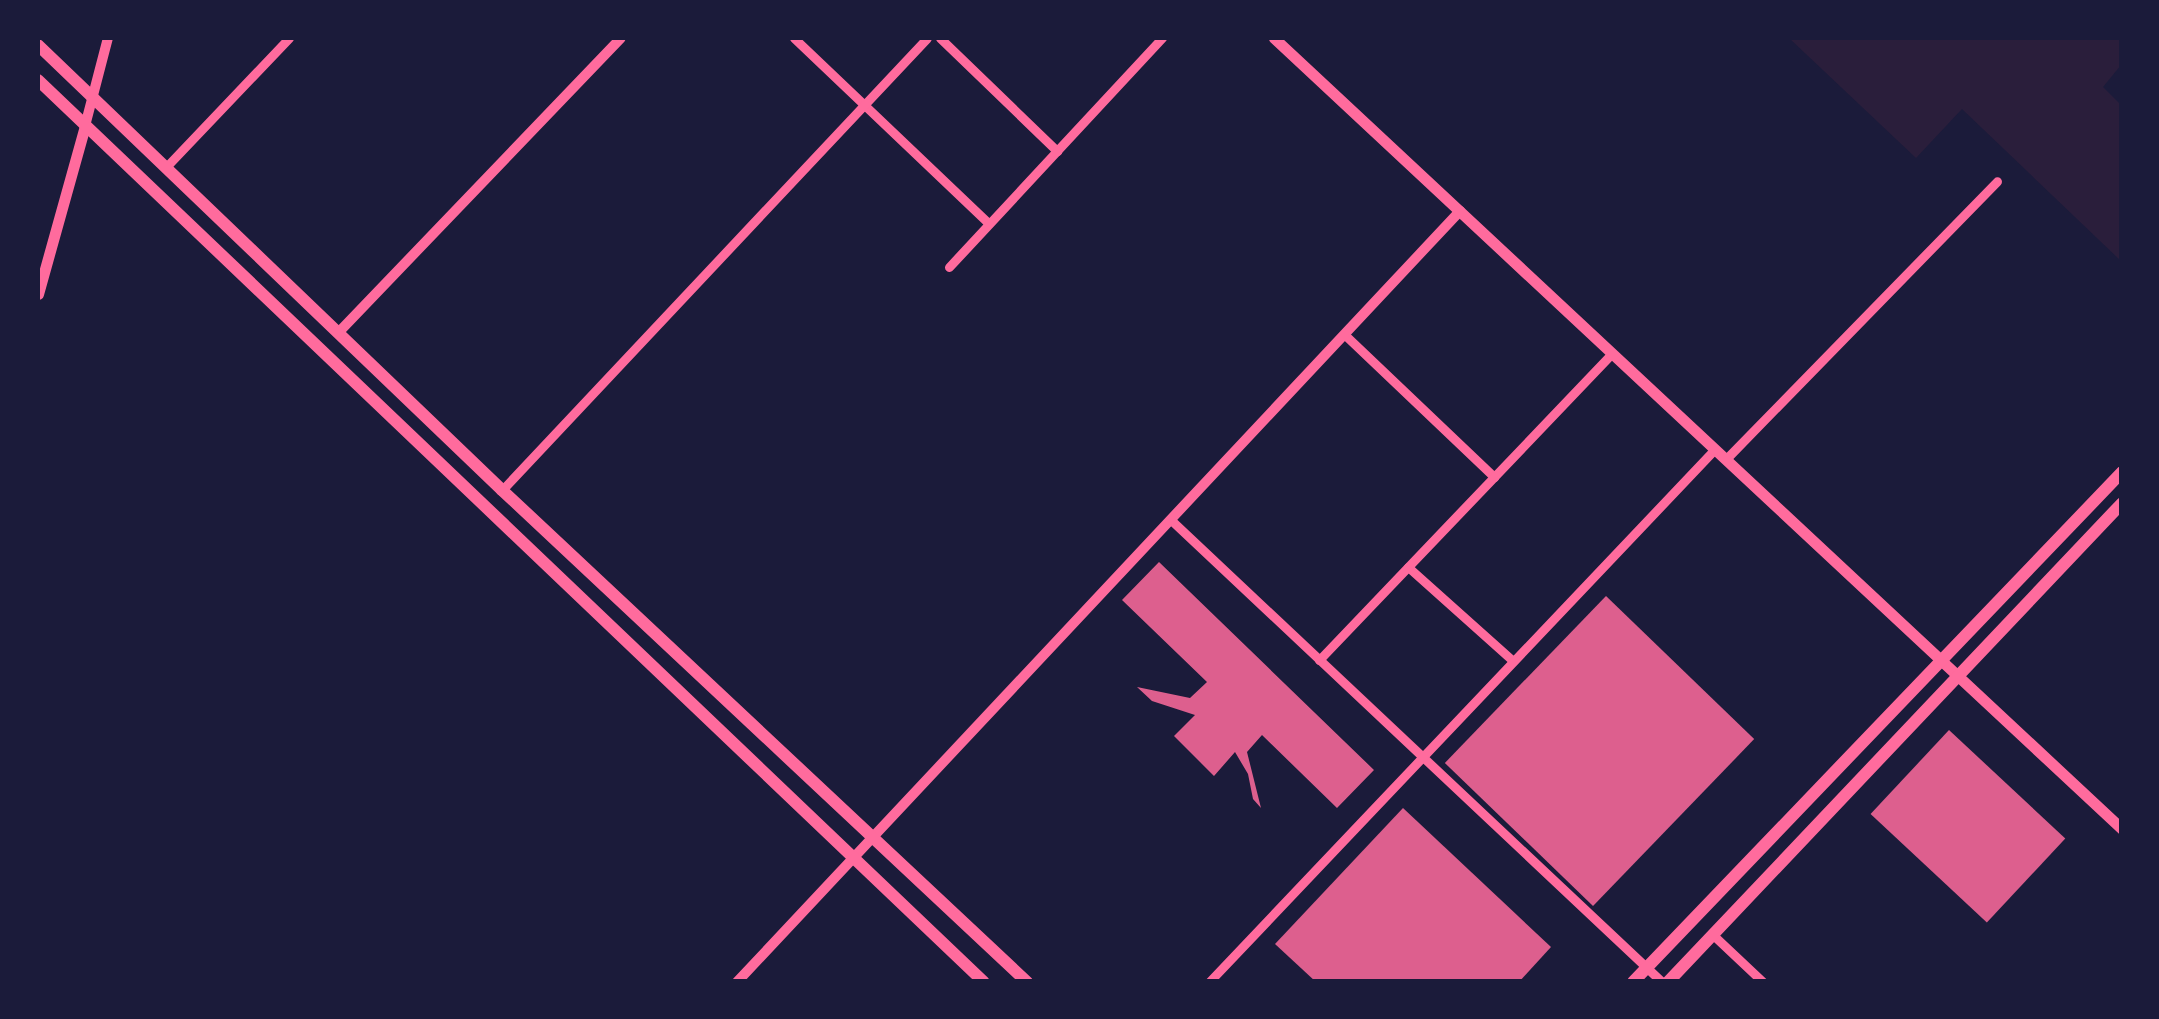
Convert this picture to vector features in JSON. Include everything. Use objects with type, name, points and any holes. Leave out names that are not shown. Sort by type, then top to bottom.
[{"type":"main road","points":[[1274,38],[2122,829]]},
{"type":"main road","points":[[38,45],[502,490],[1027,982]]},
{"type":"main road","points":[[38,80],[984,982]]},
{"type":"main road","points":[[38,294],[85,126]]},
{"type":"main road","points":[[1633,982],[2122,472]]},
{"type":"main road","points":[[1665,982],[2122,503]]},
{"type":"street","points":[[85,126],[108,38]]},
{"type":"street","points":[[167,166],[289,38]]},
{"type":"street","points":[[339,332],[621,38]]},
{"type":"street","points":[[794,38],[989,224]]},
{"type":"street","points":[[502,490],[926,38]]},
{"type":"street","points":[[940,38],[1057,151]]},
{"type":"street","points":[[949,268],[1162,38]]},
{"type":"street","points":[[1726,459],[1997,180]]},
{"type":"street","points":[[737,982],[1460,211]]},
{"type":"street","points":[[1345,335],[1494,476]]},
{"type":"street","points":[[1319,660],[1612,353]]},
{"type":"street","points":[[1209,982],[1715,448]]},
{"type":"street","points":[[1171,520],[1665,982]]},
{"type":"street","points":[[1408,566],[1513,661]]},
{"type":"street","points":[[1712,934],[1763,982]]},
{"type":"shaded area","points":[[1789,38],[2121,38],[2121,65],[2103,87],[2121,105],[2121,261],[1962,109],[1916,158]]},
{"type":"building","points":[[1159,562],[1374,770],[1337,808],[1262,735],[1247,752],[1261,808],[1253,799],[1248,774],[1235,752],[1214,776],[1174,736],[1195,715],[1152,701],[1137,687],[1190,698],[1207,682],[1122,600]]},
{"type":"building","points":[[1606,596],[1754,739],[1593,906],[1445,763]]},
{"type":"building","points":[[1949,730],[2065,838],[1987,923],[1871,814]]},
{"type":"building","points":[[1403,808],[1551,947],[1519,982],[1316,982],[1275,944]]}]
